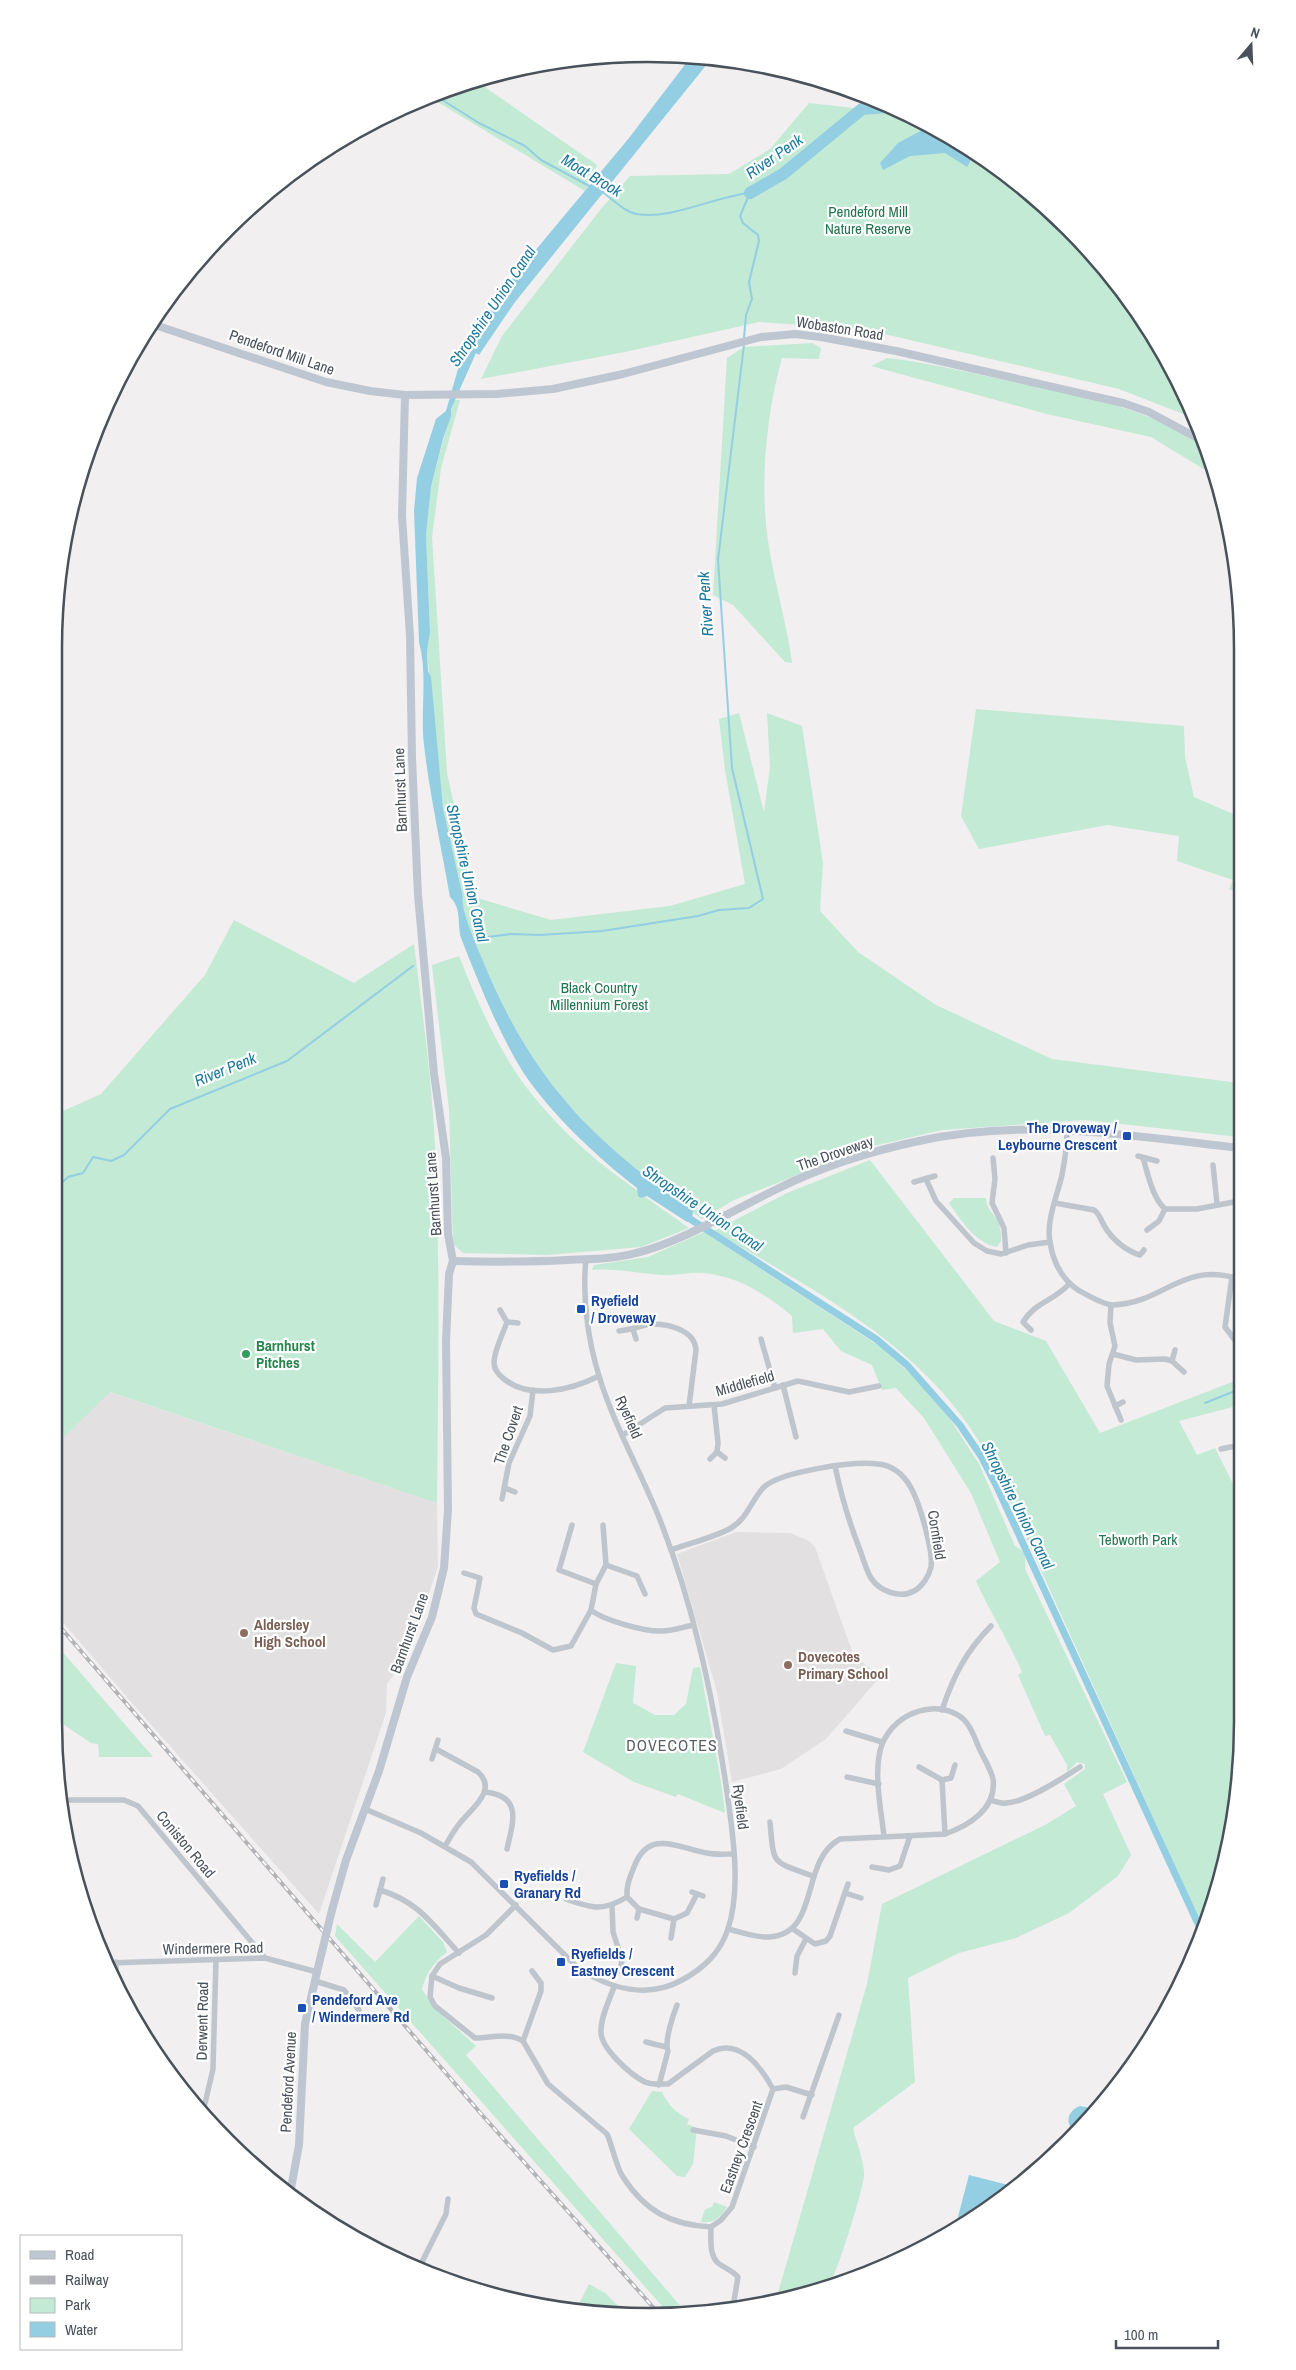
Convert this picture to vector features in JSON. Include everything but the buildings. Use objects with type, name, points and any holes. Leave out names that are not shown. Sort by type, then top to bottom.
[{"type":"street","name":"Pendeford Mill Lane","points":[[159,326],[326,382],[370,391],[406,395]]},
{"type":"street","name":"Wobaston Road","points":[[406,395],[466,395],[553,389],[623,374],[761,337],[795,334],[871,346],[1123,403],[1149,412],[1193,436]]},
{"type":"street","name":"Barnhurst Lane","points":[[317,1972],[346,1860],[365,1809],[407,1677],[432,1617],[444,1568],[448,1510],[446,1341],[449,1274],[453,1261],[448,1234],[446,1158],[434,1074],[418,894],[412,757],[410,636],[402,516],[406,395]]},
{"type":"street","name":"The Droveway","points":[[453,1261],[518,1262],[586,1259],[635,1254],[659,1247],[820,1170],[918,1141],[965,1133],[1049,1128],[1234,1147]]},
{"type":"street","points":[[1067,1130],[1064,1164],[1051,1223],[1050,1242],[1057,1265],[1069,1284],[1086,1295],[1111,1305],[1146,1298],[1184,1278],[1218,1274],[1232,1277],[1225,1327],[1234,1339]]},
{"type":"street","points":[[1157,1161],[1140,1157],[1161,1205],[1165,1208],[1197,1209],[1234,1201]]},
{"type":"street","points":[[993,1158],[995,1179],[992,1203],[1004,1228],[1006,1253]]},
{"type":"street","points":[[1213,1165],[1217,1204]]},
{"type":"street","points":[[914,1182],[935,1176]]},
{"type":"street","points":[[926,1178],[936,1201],[974,1243],[987,1251],[1006,1253],[1028,1245],[1050,1242]]},
{"type":"street","points":[[1055,1203],[1091,1208],[1098,1213],[1100,1225],[1113,1239],[1134,1253],[1140,1255],[1144,1250]]},
{"type":"street","points":[[1147,1230],[1159,1220],[1165,1208]]},
{"type":"street","name":"Ryefield","points":[[365,1809],[405,1825],[472,1862],[580,1970],[596,1980],[614,1987],[650,1990],[672,1986],[696,1972],[712,1959],[728,1929],[734,1890],[734,1854],[724,1770],[706,1671],[671,1550],[599,1376],[589,1331],[585,1295],[586,1259]]},
{"type":"street","points":[[1030,1330],[1023,1322],[1031,1310],[1054,1297],[1069,1284]]},
{"type":"street","points":[[1111,1305],[1110,1323],[1115,1340],[1109,1364],[1107,1386],[1121,1420]]},
{"type":"street","points":[[500,1310],[507,1322],[494,1363],[496,1371],[509,1383],[533,1390],[560,1389],[599,1376]]},
{"type":"street","points":[[507,1322],[518,1323]]},
{"type":"street","points":[[619,1331],[660,1324],[692,1336],[695,1341],[696,1350],[689,1406]]},
{"type":"street","points":[[634,1329],[636,1339]]},
{"type":"street","points":[[761,1339],[775,1388]]},
{"type":"street","points":[[1172,1361],[1175,1350]]},
{"type":"street","points":[[1113,1354],[1136,1360],[1154,1358],[1172,1361],[1184,1372]]},
{"type":"street","name":"Middlefield","points":[[623,1435],[662,1409],[714,1405],[782,1385],[810,1382],[849,1392],[879,1386]]},
{"type":"street","points":[[782,1385],[796,1437]]},
{"type":"street","name":"The Covert","points":[[502,1499],[510,1463],[530,1416],[533,1390]]},
{"type":"street","points":[[1115,1406],[1124,1402]]},
{"type":"street","points":[[710,1460],[717,1452],[718,1443],[714,1405]]},
{"type":"street","points":[[1221,1449],[1234,1446]]},
{"type":"street","points":[[717,1452],[725,1458]]},
{"type":"street","name":"Cornfield","points":[[671,1550],[732,1527],[744,1516],[763,1488],[770,1483],[802,1472],[836,1466],[857,1463],[880,1464],[900,1473],[914,1492],[918,1501],[931,1560],[927,1576],[919,1588],[904,1595],[895,1594],[883,1589],[870,1577],[841,1498],[836,1466]]},
{"type":"street","name":"The Covert","points":[[505,1488],[516,1492]]},
{"type":"street","points":[[572,1525],[559,1570],[596,1584]]},
{"type":"street","points":[[464,1572],[480,1578],[474,1608],[476,1614],[522,1633],[553,1650],[566,1648],[574,1643],[591,1610],[596,1584],[606,1565],[603,1526]]},
{"type":"street","points":[[606,1565],[637,1576],[645,1594]]},
{"type":"street","points":[[591,1610],[599,1615],[645,1630],[662,1631],[693,1625]]},
{"type":"street","points":[[942,1710],[956,1671],[968,1650],[991,1626]]},
{"type":"street","points":[[728,1929],[768,1938],[793,1929],[802,1915],[813,1876],[823,1852],[834,1842],[847,1837],[910,1836],[945,1834],[961,1828],[974,1819],[990,1800],[993,1778],[971,1730],[957,1714],[927,1709],[904,1717],[894,1725],[882,1742],[879,1757],[879,1784],[884,1836]]},
{"type":"street","points":[[846,1731],[882,1742]]},
{"type":"street","points":[[432,1759],[438,1740]]},
{"type":"street","points":[[436,1749],[478,1772],[485,1780],[485,1792],[457,1826],[445,1846]]},
{"type":"street","points":[[919,1767],[942,1780],[951,1778],[955,1766]]},
{"type":"street","points":[[990,1800],[1002,1803],[1014,1802],[1056,1782],[1080,1767]]},
{"type":"street","points":[[847,1777],[879,1784]]},
{"type":"street","points":[[942,1780],[945,1834]]},
{"type":"street","points":[[485,1792],[500,1794],[512,1806],[514,1816],[507,1849]]},
{"type":"street","name":"Coniston Road","points":[[68,1800],[124,1800],[138,1806],[265,1958]]},
{"type":"street","points":[[770,1822],[773,1856],[778,1862],[813,1876]]},
{"type":"street","points":[[880,1862],[875,1868],[889,1870],[900,1866],[910,1836]]},
{"type":"street","points":[[626,1897],[627,1886],[639,1856],[651,1847],[672,1843],[706,1853],[734,1854]]},
{"type":"street","points":[[376,1905],[383,1879]]},
{"type":"street","points":[[793,1929],[815,1944],[826,1941],[848,1884]]},
{"type":"street","points":[[380,1890],[404,1898],[417,1907],[458,1953]]},
{"type":"street","points":[[846,1893],[861,1898]]},
{"type":"street","points":[[626,1897],[639,1909],[674,1919],[687,1914],[697,1894]]},
{"type":"street","points":[[566,1899],[588,1907],[612,1906],[626,1897]]},
{"type":"street","points":[[516,1905],[486,1935],[440,1964],[432,1976],[430,1997],[435,2006],[475,2038],[509,2036],[523,2041],[548,2084],[607,2134],[612,2143],[622,2176],[648,2207],[656,2214],[673,2220],[711,2227],[712,2254],[716,2262],[734,2272],[738,2277],[734,2300]]},
{"type":"street","points":[[612,1906],[612,1932],[621,1953],[620,1971]]},
{"type":"street","points":[[636,1918],[639,1909]]},
{"type":"street","points":[[671,1938],[674,1919]]},
{"type":"street","points":[[795,1973],[798,1956],[806,1939]]},
{"type":"street","points":[[619,1947],[625,1944]]},
{"type":"street","name":"Windermere Road","points":[[116,1962],[265,1958],[317,1972]]},
{"type":"street","name":"Derwent Road","points":[[205,2104],[213,2069],[216,1960]]},
{"type":"street","points":[[523,2041],[541,1991],[542,1983],[532,1971]]},
{"type":"street","name":"Pendeford Avenue","points":[[291,2187],[299,2146],[305,2024],[317,1972]]},
{"type":"street","points":[[432,1976],[459,1988],[492,1998]]},
{"type":"street","points":[[315,1981],[344,1990],[359,2010]]},
{"type":"street","points":[[614,1987],[603,2019],[602,2042],[634,2075],[646,2082],[659,2085],[668,2051],[666,2047],[677,2006]]},
{"type":"street","points":[[803,2117],[839,2015]]},
{"type":"street","points":[[646,2042],[666,2047]]},
{"type":"street","name":"Eastney Crescent","points":[[659,2085],[668,2084],[676,2080],[713,2051],[721,2047],[733,2048],[745,2054],[773,2088],[732,2207],[722,2220],[711,2227]]},
{"type":"street","points":[[773,2088],[786,2087],[812,2095]]},
{"type":"street","points":[[693,2130],[726,2136],[754,2147]]},
{"type":"street","points":[[422,2262],[446,2214],[448,2199]]},
{"type":"shaded area","name":"Aldersley High School","points":[[109,1392],[437,1503],[438,1566],[409,1654],[387,1684],[386,1713],[319,1914],[62,1621],[62,1439]]},
{"type":"shaded area","name":"Dovecotes Primary School","points":[[736,1532],[790,1533],[809,1541],[815,1547],[853,1654],[880,1677],[826,1739],[781,1769],[732,1782],[717,1692],[677,1554]]},
{"type":"green space","points":[[483,86],[597,165],[585,191],[438,102]]},
{"type":"green space","name":"Pendeford Mill Nature Reserve","points":[[809,103],[862,109],[874,108],[941,141],[973,161],[1034,208],[1088,262],[1135,323],[1155,355],[1185,415],[1119,389],[863,329],[759,322],[625,352],[481,379],[502,336],[601,209],[630,176],[729,174],[770,149]]},
{"type":"green space","points":[[812,343],[821,348],[819,359],[782,358],[776,380],[768,427],[764,476],[766,525],[792,663],[785,662],[733,605],[713,595],[727,358],[744,347]]},
{"type":"green space","points":[[887,358],[935,365],[1064,392],[1114,405],[1162,422],[1195,440],[1205,470],[1151,437],[1047,414],[871,366]]},
{"type":"green space","name":"Black Country Millennium Forest","points":[[454,400],[460,400],[441,468],[432,537],[447,773],[474,897],[551,920],[670,906],[745,884],[725,770],[719,719],[739,713],[764,812],[770,767],[767,713],[802,726],[823,863],[820,911],[858,952],[936,1005],[1052,1059],[1234,1082],[1234,1136],[1085,1120],[942,1130],[865,1148],[734,1200],[702,1219],[663,1191],[598,1135],[570,1106],[545,1075],[522,1040],[501,1001],[466,918],[443,808],[427,652],[430,632],[426,535],[431,487]]},
{"type":"green space","points":[[976,709],[1184,726],[1185,757],[1194,797],[1234,814],[1234,891],[1229,889],[1233,880],[1177,861],[1179,836],[1107,825],[979,849],[961,816]]},
{"type":"green space","points":[[234,920],[354,983],[414,944],[428,1057],[435,1142],[438,1295],[437,1503],[110,1392],[62,1439],[62,1111],[101,1094],[205,975]]},
{"type":"green space","points":[[459,956],[491,1030],[511,1065],[545,1111],[596,1159],[638,1191],[641,1198],[645,1197],[689,1228],[641,1247],[547,1255],[463,1253],[453,1244],[449,1109],[432,965]]},
{"type":"green space","name":"Tebworth Park","points":[[870,1160],[994,1321],[1046,1341],[1100,1433],[1234,1381],[1234,1407],[1179,1421],[1197,1455],[1215,1448],[1234,1486],[1234,1722],[1232,1760],[1222,1836],[1214,1874],[1199,1918],[1004,1489],[973,1432],[948,1399],[920,1369],[889,1342],[820,1294],[714,1231],[787,1193]]},
{"type":"green space","points":[[954,1198],[986,1198],[988,1207],[1000,1228],[1001,1241],[997,1247],[982,1241],[969,1230],[949,1203]]},
{"type":"green space","points":[[704,1232],[879,1346],[912,1375],[950,1419],[979,1464],[1015,1546],[1024,1555],[1025,1569],[1127,1782],[1103,1794],[1131,1855],[1118,1876],[1069,1913],[1016,1938],[959,1953],[908,1978],[915,2082],[853,2128],[862,2159],[864,2176],[849,2231],[832,2277],[800,2288],[778,2293],[867,1984],[882,1904],[1045,1825],[1076,1806],[1064,1784],[1085,1769],[1085,1764],[1077,1762],[1067,1772],[1067,1765],[1050,1735],[1045,1736],[1018,1675],[1022,1672],[976,1581],[1000,1562],[971,1493],[924,1418],[896,1388],[882,1390],[872,1365],[841,1351],[823,1329],[793,1333],[792,1316],[772,1300],[740,1282],[703,1273],[666,1275],[618,1270],[592,1270],[594,1265],[648,1257]]},
{"type":"green space","points":[[62,1651],[153,1757],[99,1757],[98,1744],[91,1743],[62,1723]]},
{"type":"green space","points":[[616,1663],[636,1666],[633,1703],[655,1715],[674,1715],[686,1704],[693,1668],[700,1667],[725,1813],[678,1794],[676,1797],[634,1782],[583,1752]]},
{"type":"green space","points":[[419,1916],[443,1942],[447,1952],[431,1968],[422,1989],[433,2007],[476,2046],[466,2055],[681,2306],[663,2307],[335,1936],[337,1924],[375,1962]]},
{"type":"green space","points":[[652,2091],[662,2092],[673,2108],[689,2119],[687,2124],[697,2128],[693,2164],[685,2177],[677,2176],[629,2129]]},
{"type":"green space","points":[[714,2202],[727,2207],[717,2219],[710,2222],[701,2222],[705,2209],[712,2207]]},
{"type":"green space","points":[[589,2284],[605,2293],[618,2306],[610,2306],[580,2303]]},
{"type":"water","points":[[685,64],[705,66],[515,302],[479,355],[476,353],[451,409],[451,416],[431,487],[426,535],[430,632],[427,652],[428,671],[431,677],[443,808],[464,908],[480,954],[499,997],[519,1035],[541,1069],[565,1100],[621,1157],[693,1211],[692,1221],[687,1222],[647,1196],[641,1198],[638,1196],[637,1188],[560,1119],[523,1072],[514,1056],[497,1023],[461,938],[458,911],[450,897],[432,802],[423,732],[423,667],[419,642],[414,511],[417,478],[436,419],[446,411],[462,355],[467,357],[471,351],[466,347],[514,276],[629,138]]},
{"type":"water","points":[[921,131],[971,160],[967,167],[945,153],[910,156],[883,170],[880,163],[898,143]]},
{"type":"water","points":[[1080,2106],[1088,2108],[1070,2127],[1070,2114]]},
{"type":"water","points":[[969,2175],[1007,2185],[973,2209],[957,2219]]},
{"type":"waterway","name":"Moat Brook","points":[[443,100],[479,123],[525,146],[541,160],[591,187]]},
{"type":"waterway","name":"River Penk","points":[[750,193],[783,174],[862,109],[874,108]]},
{"type":"waterway","name":"Moat Brook","points":[[602,192],[632,213],[650,215],[679,211],[723,198],[750,193]]},
{"type":"waterway","name":"River Penk","points":[[744,338],[746,315],[752,299],[749,282],[759,241],[758,235],[743,223],[740,216],[750,193]]},
{"type":"waterway","name":"River Penk","points":[[480,938],[511,934],[540,935],[602,931],[698,916],[719,910],[749,908],[763,899],[732,768],[718,560],[744,345]]},
{"type":"waterway","name":"River Penk","points":[[62,1183],[68,1177],[83,1173],[93,1157],[111,1161],[124,1155],[170,1109],[287,1061],[413,966]]},
{"type":"waterway","name":"Shropshire Union Canal","points":[[684,1215],[876,1339],[907,1365],[960,1425],[981,1456],[997,1487],[1197,1923]]},
{"type":"waterway","points":[[1205,1403],[1234,1391]]},
{"type":"railway","points":[[62,1629],[483,2116],[654,2308]]},
{"type":"place","name":"The Droveway / Leybourne Crescent","points":[[1127,1136]]},
{"type":"place","name":"Ryefield / Droveway","points":[[581,1309]]},
{"type":"place","name":"Barnhurst Pitches","points":[[246,1354]]},
{"type":"place","name":"Aldersley High School","points":[[244,1633]]},
{"type":"place","name":"Dovecotes Primary School","points":[[788,1665]]},
{"type":"place","name":"Ryefields / Granary Rd","points":[[504,1884]]},
{"type":"place","name":"Ryefields / Eastney Crescent","points":[[561,1962]]},
{"type":"place","name":"Pendeford Ave / Windermere Rd","points":[[302,2008]]},
{"type":"district","name":"DOVECOTES","points":[[672,1745]]}]
